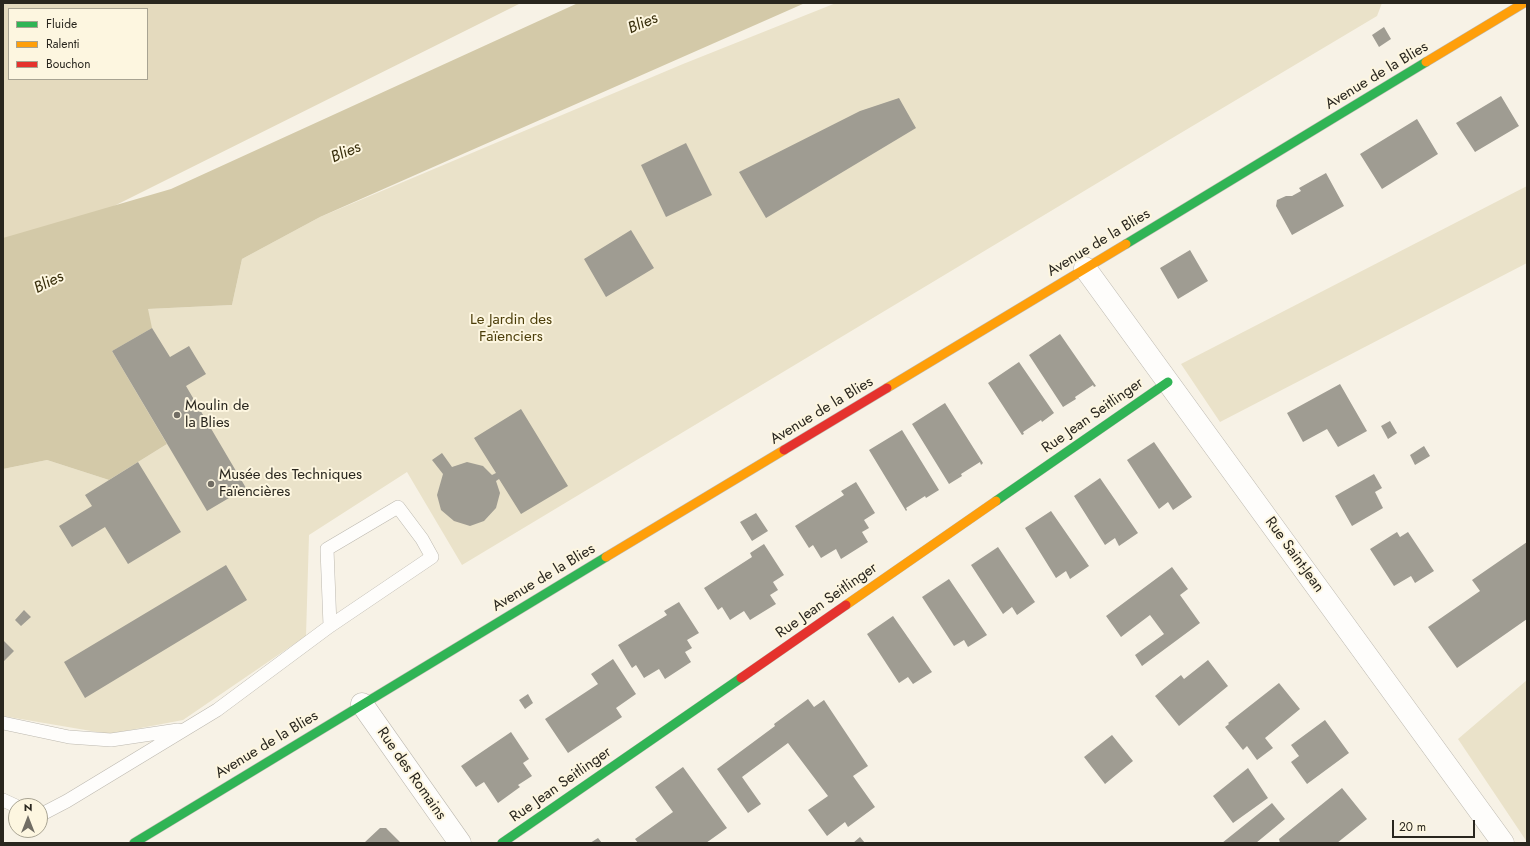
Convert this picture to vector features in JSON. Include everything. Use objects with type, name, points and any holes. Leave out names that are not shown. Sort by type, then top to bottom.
[{"type":"main road","name":"Avenue de la Blies","points":[[134,843],[1524,3]]},
{"type":"main road","name":"Rue Jean Seitlinger","points":[[502,843],[1168,382]]},
{"type":"street","name":"Rue Saint-Jean","points":[[1085,268],[1503,843]]},
{"type":"street","name":"Rue des Romains","points":[[362,704],[460,843]]},
{"type":"lane","points":[[48,811],[67,801],[217,710],[330,626],[432,557],[422,539],[398,507],[327,549],[330,626]]},
{"type":"lane","points":[[3,723],[70,737],[111,740],[186,728]]},
{"type":"green space","name":"Le Jardin des Faïenciers","points":[[836,3],[1382,3],[1377,16],[462,565],[407,472],[309,535],[306,636],[183,720],[109,734],[3,716],[3,469],[47,460],[109,480],[167,444],[112,351],[148,309],[232,305],[242,259],[320,217],[683,64]]},
{"type":"green space","points":[[1527,186],[1527,263],[1220,422],[1181,364]]},
{"type":"green space","points":[[1527,680],[1527,842],[1458,739]]},
{"type":"shaded area","points":[[3,3],[521,3],[112,207],[3,265]]},
{"type":"water","name":"Blies","points":[[578,3],[805,3],[320,217],[242,259],[232,305],[148,309],[152,328],[112,351],[167,444],[109,480],[47,460],[3,469],[3,238],[171,189]]},
{"type":"building","points":[[1384,27],[1391,39],[1379,47],[1372,35]]},
{"type":"building","points":[[1501,96],[1519,126],[1475,152],[1456,123]]},
{"type":"building","points":[[899,98],[916,128],[766,218],[739,172],[860,111]]},
{"type":"building","points":[[1417,119],[1438,154],[1382,189],[1360,154]]},
{"type":"building","points":[[686,143],[712,195],[666,217],[641,165]]},
{"type":"building","points":[[1326,173],[1344,206],[1292,235],[1276,206],[1277,200],[1286,196],[1292,196],[1301,191],[1299,188]]},
{"type":"building","points":[[631,230],[654,268],[606,297],[584,259]]},
{"type":"building","points":[[1190,250],[1208,281],[1178,299],[1160,268]]},
{"type":"building","name":"Moulin de la Blies","points":[[152,328],[170,357],[189,346],[206,374],[186,386],[246,488],[207,511],[112,351]]},
{"type":"building","points":[[1060,334],[1096,386],[1094,387],[1093,385],[1075,397],[1076,399],[1063,407],[1029,355]]},
{"type":"building","points":[[1019,362],[1054,413],[1042,422],[1041,420],[1023,432],[1024,434],[1022,435],[988,383]]},
{"type":"building","points":[[1340,384],[1367,431],[1338,447],[1327,429],[1303,442],[1287,413]]},
{"type":"building","points":[[945,403],[983,463],[981,465],[980,462],[961,474],[962,476],[949,484],[912,424]]},
{"type":"building","points":[[521,409],[568,486],[521,514],[499,479],[496,481],[500,493],[496,508],[484,521],[470,526],[454,521],[441,510],[437,495],[443,474],[432,460],[442,453],[452,467],[467,462],[483,466],[492,475],[496,473],[474,438]]},
{"type":"building","points":[[1390,421],[1397,433],[1388,439],[1381,426]]},
{"type":"building","points":[[902,430],[939,490],[926,498],[925,496],[906,508],[906,511],[869,450]]},
{"type":"building","points":[[1154,442],[1192,497],[1173,510],[1168,502],[1159,509],[1127,460]]},
{"type":"building","points":[[1424,446],[1430,456],[1415,465],[1410,455]]},
{"type":"building","points":[[138,462],[181,532],[128,564],[105,527],[72,547],[59,526],[92,506],[85,495]]},
{"type":"building","points":[[1374,474],[1382,488],[1375,492],[1383,508],[1352,526],[1335,496]]},
{"type":"building","points":[[1100,478],[1138,533],[1119,546],[1115,538],[1105,545],[1074,496]]},
{"type":"building","points":[[856,482],[875,513],[864,520],[869,528],[862,532],[868,542],[841,559],[836,549],[821,558],[813,545],[809,548],[795,526],[844,495],[841,491]]},
{"type":"building","points":[[1051,511],[1089,566],[1070,579],[1066,571],[1056,578],[1025,528]]},
{"type":"building","points":[[756,513],[768,531],[752,541],[740,522]]},
{"type":"building","points":[[1397,532],[1400,537],[1408,532],[1434,571],[1415,583],[1411,576],[1394,586],[1370,549]]},
{"type":"building","points":[[1527,542],[1527,619],[1457,668],[1428,627],[1480,591],[1472,580]]},
{"type":"building","points":[[764,544],[784,575],[773,582],[778,590],[770,595],[776,604],[750,620],[744,611],[730,620],[722,607],[718,610],[704,588],[752,557],[750,553]]},
{"type":"building","points":[[998,547],[1035,602],[1017,615],[1012,607],[1003,614],[971,565]]},
{"type":"building","points":[[226,565],[247,600],[85,698],[64,662]]},
{"type":"building","points":[[1172,567],[1188,589],[1180,595],[1200,623],[1142,666],[1135,655],[1164,634],[1150,615],[1121,637],[1106,616]]},
{"type":"building","points":[[949,579],[987,635],[968,647],[964,640],[954,646],[922,597]]},
{"type":"building","points":[[679,602],[699,633],[687,640],[692,648],[685,652],[691,662],[665,679],[659,669],[644,678],[636,665],[632,668],[618,645],[667,615],[664,611]]},
{"type":"building","points":[[24,610],[31,617],[21,626],[15,620]]},
{"type":"building","points":[[893,616],[932,672],[913,684],[908,677],[899,683],[867,634]]},
{"type":"building","points":[[3,640],[14,651],[3,662]]},
{"type":"building","points":[[613,659],[636,694],[616,708],[622,717],[568,753],[545,719],[598,684],[591,674]]},
{"type":"building","points":[[1208,660],[1228,686],[1179,726],[1155,696],[1181,675],[1184,679]]},
{"type":"building","points":[[1279,683],[1300,709],[1265,738],[1273,748],[1257,760],[1247,746],[1243,750],[1225,727],[1229,724],[1228,723]]},
{"type":"building","points":[[528,694],[533,703],[525,709],[519,700]]},
{"type":"building","points":[[808,699],[814,707],[824,700],[868,766],[853,776],[875,807],[848,827],[845,822],[827,836],[808,810],[828,796],[788,743],[742,777],[761,804],[748,813],[717,769],[775,726],[774,724]]},
{"type":"building","points":[[1325,720],[1349,753],[1307,784],[1291,762],[1299,756],[1291,745]]},
{"type":"building","points":[[511,732],[529,759],[523,763],[532,776],[518,785],[520,787],[498,803],[484,782],[476,787],[461,766]]},
{"type":"building","points":[[1112,735],[1133,761],[1105,784],[1084,757]]},
{"type":"building","points":[[683,767],[727,828],[706,843],[638,843],[635,839],[673,812],[655,787]]},
{"type":"building","points":[[1248,768],[1268,798],[1233,823],[1213,796]]},
{"type":"building","points":[[1342,788],[1367,819],[1337,843],[1280,843],[1279,839]]},
{"type":"building","points":[[1272,803],[1285,819],[1256,843],[1222,843]]},
{"type":"building","points":[[380,828],[386,828],[401,843],[365,842]]},
{"type":"building","points":[[860,837],[865,843],[853,843]]},
{"type":"building","points":[[598,838],[602,843],[590,843]]},
{"type":"traffic: fast","points":[[1126,244],[1426,62]]},
{"type":"traffic: fast","points":[[996,501],[1168,382]]},
{"type":"traffic: fast","points":[[134,843],[606,557]]},
{"type":"traffic: fast","points":[[502,843],[741,678]]},
{"type":"traffic: slow","points":[[1426,62],[1524,3]]},
{"type":"traffic: slow","points":[[887,388],[1126,244]]},
{"type":"traffic: slow","points":[[606,557],[784,450]]},
{"type":"traffic: slow","points":[[846,605],[996,501]]},
{"type":"traffic: jam","points":[[784,450],[887,388]]},
{"type":"traffic: jam","points":[[741,678],[846,605]]},
{"type":"place","name":"Moulin de la Blies","points":[[177,415]]},
{"type":"place","name":"Musée des Techniques Faïencières","points":[[211,484]]}]
